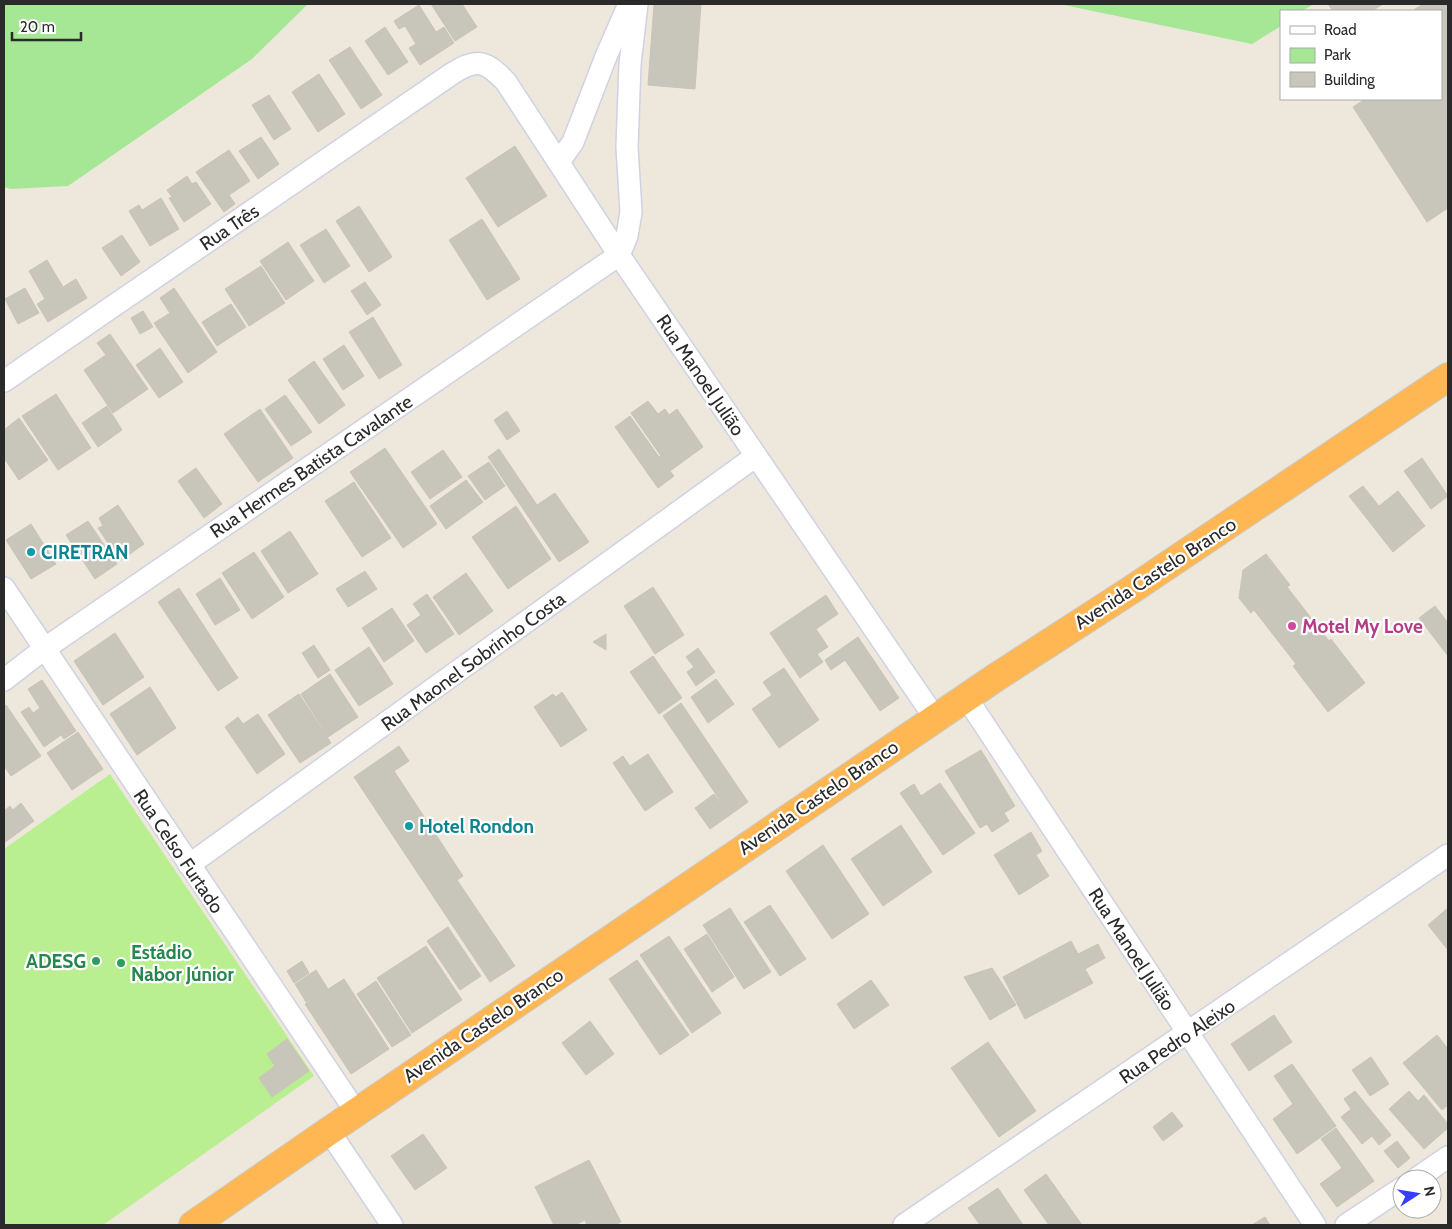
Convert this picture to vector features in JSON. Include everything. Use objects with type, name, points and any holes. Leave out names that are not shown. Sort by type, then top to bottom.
[{"type":"highway","name":"Avenida Castelo Branco","points":[[193,1225],[966,697],[1130,590],[1448,377]]},
{"type":"street","points":[[559,162],[573,142],[606,54],[629,4]]},
{"type":"street","points":[[619,255],[628,236],[631,212],[627,147],[630,64],[637,4]]},
{"type":"street","name":"Rua Manoel Julião","points":[[454,73],[465,65],[485,63],[495,70],[506,82],[619,255],[935,718]]},
{"type":"street","name":"Rua Três","points":[[4,381],[454,73]]},
{"type":"street","name":"Rua Hermes Batista Cavalante","points":[[4,680],[44,649],[619,255]]},
{"type":"street","name":"Rua Maonel Sobrinho Costa","points":[[189,865],[756,456]]},
{"type":"street","name":"Rua Celso Furtado","points":[[4,588],[356,1112]]},
{"type":"street","name":"Rua Manoel Julião","points":[[966,697],[1315,1225]]},
{"type":"street","name":"Rua Pedro Aleixo","points":[[904,1225],[1448,855]]},
{"type":"street","points":[[328,1131],[392,1225]]},
{"type":"street","points":[[1431,1169],[1448,1158]]},
{"type":"street","points":[[1346,1225],[1392,1195]]},
{"type":"green space","points":[[4,4],[308,4],[252,59],[68,186],[11,189],[4,187]]},
{"type":"green space","points":[[1059,4],[1314,4],[1304,10],[1280,10],[1280,27],[1252,44]]},
{"type":"green space","name":"ADESG","points":[[110,774],[314,1076],[103,1225],[4,1225],[4,849]]},
{"type":"building","points":[[431,4],[462,4],[477,27],[455,41]]},
{"type":"building","points":[[654,4],[701,4],[695,89],[648,85]]},
{"type":"building","points":[[1328,4],[1383,4],[1374,10],[1332,10]]},
{"type":"building","points":[[1423,4],[1448,4],[1448,208],[1427,222],[1353,107],[1364,100],[1442,100],[1442,10],[1414,10]]},
{"type":"building","points":[[419,5],[436,32],[444,27],[454,43],[420,65],[409,48],[416,44],[405,26],[399,29],[394,21]]},
{"type":"building","points":[[385,27],[408,62],[388,75],[365,41]]},
{"type":"building","points":[[350,47],[382,95],[361,109],[329,60]]},
{"type":"building","points":[[319,74],[345,114],[318,132],[292,92]]},
{"type":"building","points":[[269,95],[291,129],[274,140],[252,105]]},
{"type":"building","points":[[261,137],[279,164],[258,179],[239,151]]},
{"type":"building","points":[[515,146],[547,196],[498,227],[466,178]]},
{"type":"building","points":[[229,150],[250,181],[229,195],[235,204],[224,212],[196,172]]},
{"type":"building","points":[[187,176],[192,184],[196,182],[211,204],[184,222],[169,198],[172,197],[167,190]]},
{"type":"building","points":[[161,198],[179,229],[150,246],[129,211],[139,205],[142,210]]},
{"type":"building","points":[[359,206],[392,257],[369,272],[336,221]]},
{"type":"building","points":[[482,219],[520,279],[487,300],[449,240]]},
{"type":"building","points":[[326,229],[350,266],[324,283],[300,245]]},
{"type":"building","points":[[122,235],[140,262],[121,276],[102,248]]},
{"type":"building","points":[[288,242],[314,281],[286,300],[260,261]]},
{"type":"building","points":[[47,260],[63,287],[76,279],[87,298],[48,322],[37,304],[45,299],[29,271]]},
{"type":"building","points":[[261,266],[285,303],[249,326],[225,289]]},
{"type":"building","points":[[365,282],[381,305],[367,315],[351,291]]},
{"type":"building","points":[[25,288],[39,313],[18,324],[5,299]]},
{"type":"building","points":[[174,288],[217,352],[188,373],[154,323],[170,313],[160,298]]},
{"type":"building","points":[[231,304],[246,327],[217,346],[202,322]]},
{"type":"building","points":[[143,311],[153,327],[140,334],[131,318]]},
{"type":"building","points":[[373,317],[402,365],[379,379],[349,332]]},
{"type":"building","points":[[110,334],[148,389],[113,413],[84,370],[106,355],[97,343]]},
{"type":"building","points":[[344,345],[364,376],[343,390],[323,359]]},
{"type":"building","points":[[160,348],[183,382],[159,398],[136,365]]},
{"type":"building","points":[[314,361],[345,405],[319,424],[288,380]]},
{"type":"building","points":[[56,394],[91,448],[58,470],[22,416]]},
{"type":"building","points":[[285,395],[312,432],[291,446],[265,409]]},
{"type":"building","points":[[648,401],[658,414],[665,409],[669,415],[677,409],[703,447],[670,471],[674,476],[658,488],[615,427],[630,416],[659,457],[661,456],[631,413]]},
{"type":"building","points":[[107,406],[122,430],[98,447],[82,423]]},
{"type":"building","points":[[260,409],[293,458],[258,482],[224,434]]},
{"type":"building","points":[[507,411],[520,431],[507,440],[494,420]]},
{"type":"building","points":[[19,418],[48,460],[19,480],[4,458],[4,430]]},
{"type":"building","points":[[385,448],[437,524],[403,548],[350,472]]},
{"type":"building","points":[[499,449],[537,505],[555,493],[589,542],[559,562],[488,457]]},
{"type":"building","points":[[443,450],[462,477],[430,499],[411,472]]},
{"type":"building","points":[[1422,458],[1448,496],[1431,509],[1404,471]]},
{"type":"building","points":[[489,462],[505,486],[485,500],[468,476]]},
{"type":"building","points":[[196,468],[222,504],[204,518],[178,481]]},
{"type":"building","points":[[466,480],[483,502],[446,529],[430,506]]},
{"type":"building","points":[[354,482],[391,538],[362,557],[325,501]]},
{"type":"building","points":[[1363,486],[1379,506],[1398,491],[1425,526],[1393,552],[1349,496]]},
{"type":"building","points":[[118,505],[144,544],[120,561],[98,528],[103,526],[99,518]]},
{"type":"building","points":[[516,506],[551,559],[508,589],[472,537]]},
{"type":"building","points":[[88,521],[117,564],[95,579],[66,535]]},
{"type":"building","name":"CIRETRAN","points":[[31,524],[56,564],[31,579],[6,540]]},
{"type":"building","points":[[290,531],[318,574],[288,593],[261,551]]},
{"type":"building","points":[[254,552],[284,597],[252,619],[222,573]]},
{"type":"building","name":"Motel My Love","points":[[1266,554],[1290,585],[1287,587],[1365,683],[1328,712],[1293,666],[1296,664],[1254,610],[1251,613],[1239,598],[1243,570]]},
{"type":"building","points":[[365,571],[377,589],[348,607],[336,589]]},
{"type":"building","points":[[466,573],[493,611],[459,635],[433,597]]},
{"type":"building","points":[[220,578],[240,610],[215,625],[196,594]]},
{"type":"building","points":[[653,587],[684,635],[655,654],[624,606]]},
{"type":"building","points":[[179,588],[238,678],[218,691],[158,602]]},
{"type":"building","points":[[427,594],[454,634],[426,653],[407,625],[421,615],[413,604]]},
{"type":"building","points":[[826,595],[838,614],[816,629],[828,647],[817,654],[823,662],[800,678],[770,633]]},
{"type":"building","points":[[1435,606],[1448,623],[1448,656],[1419,618]]},
{"type":"building","points":[[392,608],[414,641],[384,662],[362,628]]},
{"type":"building","points":[[115,633],[144,677],[103,705],[74,661]]},
{"type":"building","points":[[606,634],[606,650],[593,642]]},
{"type":"building","points":[[858,637],[899,698],[880,711],[845,660],[831,670],[825,660]]},
{"type":"building","points":[[314,645],[330,670],[318,678],[302,653]]},
{"type":"building","points":[[369,647],[393,684],[359,706],[335,670]]},
{"type":"building","points":[[698,648],[715,672],[696,686],[687,672],[694,667],[686,657]]},
{"type":"building","points":[[653,656],[682,698],[659,714],[630,672]]},
{"type":"building","points":[[784,668],[819,720],[779,748],[752,709],[772,695],[763,682]]},
{"type":"building","points":[[330,674],[358,717],[328,737],[301,694]]},
{"type":"building","points":[[716,679],[734,704],[708,723],[691,697]]},
{"type":"building","points":[[42,680],[76,731],[64,739],[61,735],[44,747],[21,712],[29,707],[33,713],[40,708],[28,689]]},
{"type":"building","points":[[150,687],[176,728],[137,755],[110,714]]},
{"type":"building","points":[[562,692],[587,730],[561,747],[534,707],[553,694],[556,697]]},
{"type":"building","points":[[299,694],[331,743],[300,763],[268,715]]},
{"type":"building","points":[[681,703],[748,802],[730,815],[663,716]]},
{"type":"building","points":[[6,705],[41,756],[11,776],[4,766],[4,706]]},
{"type":"building","points":[[258,714],[285,754],[257,774],[225,727],[238,717],[243,724]]},
{"type":"building","points":[[78,732],[103,769],[72,790],[47,753]]},
{"type":"building","name":"Hotel Rondon","points":[[399,746],[409,761],[394,771],[463,876],[457,880],[515,966],[490,982],[354,777]]},
{"type":"building","points":[[981,750],[1015,806],[1004,813],[1009,821],[992,832],[987,824],[980,828],[945,771]]},
{"type":"building","points":[[648,754],[673,792],[645,811],[613,763],[623,756],[630,766]]},
{"type":"building","points":[[940,783],[975,833],[943,855],[900,793],[914,784],[921,796]]},
{"type":"building","points":[[714,794],[730,815],[710,829],[695,808]]},
{"type":"building","points":[[21,803],[34,821],[4,843],[4,811],[10,806],[13,810]]},
{"type":"building","points":[[901,825],[932,872],[883,906],[851,859]]},
{"type":"building","points":[[1031,832],[1042,851],[1036,855],[1049,876],[1019,895],[994,855]]},
{"type":"building","points":[[823,845],[869,914],[832,939],[786,871]]},
{"type":"building","points":[[770,905],[806,959],[780,976],[744,922]]},
{"type":"building","points":[[730,908],[771,972],[744,989],[703,925]]},
{"type":"building","points":[[1448,908],[1448,950],[1428,925]]},
{"type":"building","points":[[448,927],[481,976],[460,990],[427,941]]},
{"type":"building","points":[[707,934],[734,977],[712,992],[684,949]]},
{"type":"building","points":[[669,936],[721,1013],[692,1033],[640,955]]},
{"type":"building","points":[[1071,941],[1078,954],[1098,944],[1105,958],[1085,969],[1093,983],[1025,1019],[1003,977]]},
{"type":"building","points":[[426,946],[462,1000],[412,1033],[377,978]]},
{"type":"building","points":[[637,960],[689,1035],[660,1055],[609,979]]},
{"type":"building","points":[[302,961],[309,973],[294,983],[287,971]]},
{"type":"building","points":[[992,968],[1016,1005],[990,1020],[964,977]]},
{"type":"building","points":[[316,970],[328,989],[306,1002],[295,984]]},
{"type":"building","points":[[344,979],[389,1049],[351,1074],[305,1004]]},
{"type":"building","points":[[871,980],[889,1005],[854,1029],[837,1004]]},
{"type":"building","points":[[376,981],[411,1035],[392,1047],[357,994]]},
{"type":"building","points":[[1274,1015],[1292,1042],[1249,1071],[1231,1044]]},
{"type":"building","points":[[590,1021],[614,1054],[586,1075],[562,1043]]},
{"type":"building","points":[[1437,1035],[1448,1049],[1448,1105],[1442,1110],[1403,1063]]},
{"type":"building","points":[[287,1039],[309,1071],[272,1097],[259,1078],[275,1066],[267,1054]]},
{"type":"building","points":[[988,1042],[1036,1111],[999,1137],[951,1068]]},
{"type":"building","points":[[1371,1057],[1389,1084],[1370,1096],[1352,1070]]},
{"type":"building","points":[[1292,1064],[1336,1126],[1297,1154],[1273,1119],[1293,1104],[1274,1076]]},
{"type":"building","points":[[1355,1091],[1391,1135],[1379,1145],[1372,1136],[1362,1144],[1341,1117],[1351,1109],[1344,1099]]},
{"type":"building","points":[[1409,1091],[1418,1101],[1424,1095],[1448,1124],[1448,1128],[1424,1149],[1389,1109]]},
{"type":"building","points":[[1172,1112],[1183,1126],[1163,1141],[1153,1127]]},
{"type":"building","points":[[1336,1128],[1374,1181],[1337,1207],[1320,1184],[1342,1168],[1321,1139]]},
{"type":"building","points":[[423,1134],[447,1168],[415,1190],[391,1156]]},
{"type":"building","points":[[1397,1141],[1410,1158],[1398,1168],[1384,1151]]},
{"type":"building","points":[[589,1160],[621,1222],[615,1225],[587,1225],[585,1220],[575,1225],[554,1225],[535,1187]]},
{"type":"building","points":[[1046,1174],[1082,1225],[1049,1225],[1024,1190]]},
{"type":"building","points":[[998,1188],[1023,1225],[980,1225],[968,1208]]},
{"type":"building","points":[[1265,1217],[1270,1225],[1252,1225]]},
{"type":"place","name":"CIRETRAN","points":[[31,552]]},
{"type":"place","name":"Motel My Love","points":[[1292,626]]},
{"type":"place","name":"Hotel Rondon","points":[[409,826]]},
{"type":"place","name":"ADESG","points":[[96,961]]},
{"type":"place","name":"Estádio Nabor Júnior","points":[[121,963]]}]
